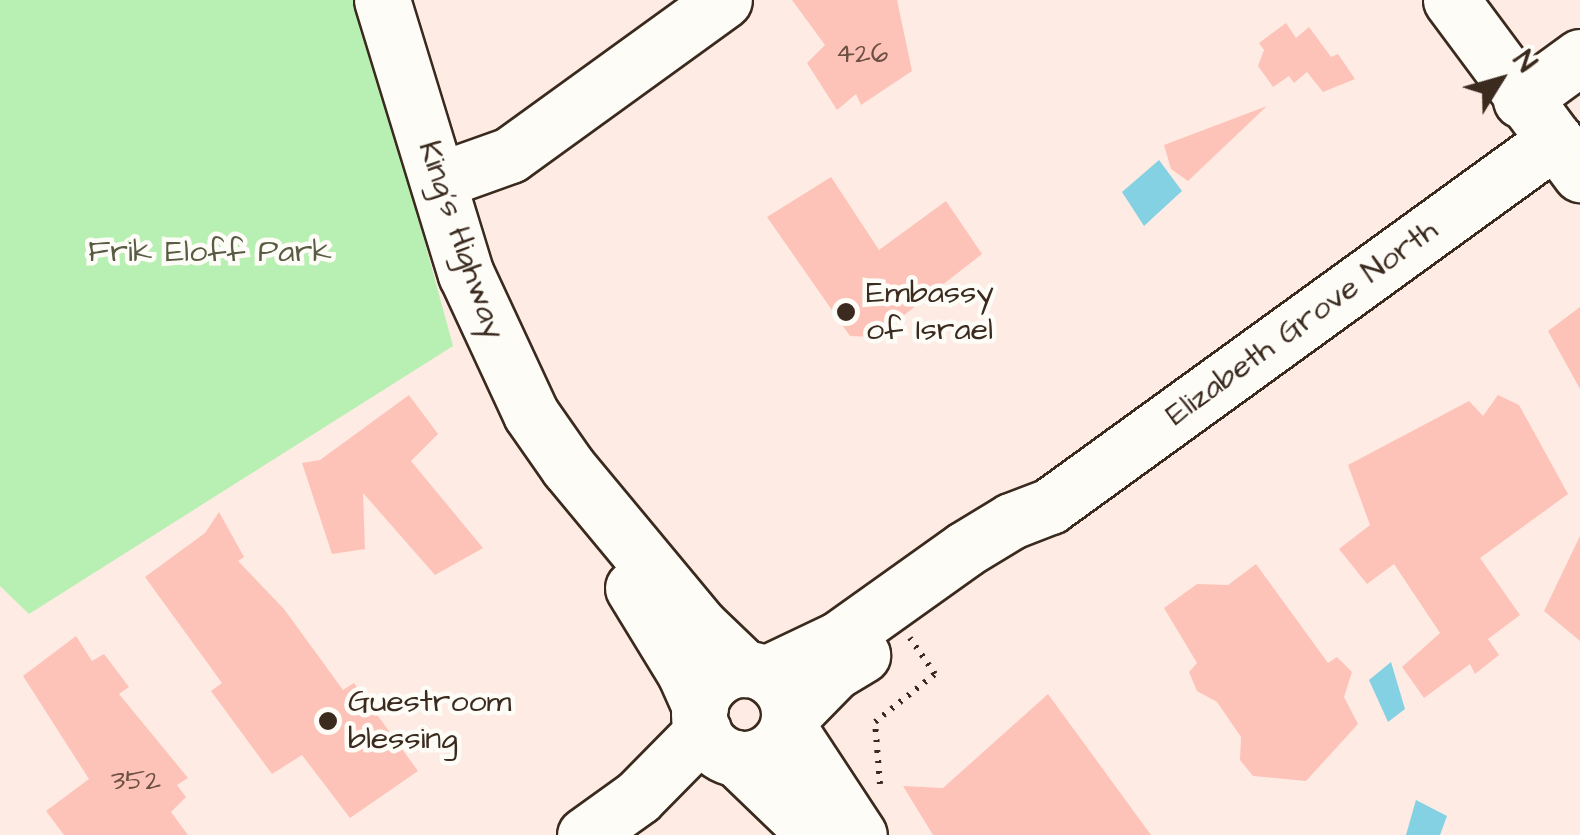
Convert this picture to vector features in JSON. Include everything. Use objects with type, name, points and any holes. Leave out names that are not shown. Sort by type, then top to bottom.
[{"type":"street","points":[[440,180],[510,155],[724,0]]},
{"type":"street","points":[[1450,0],[1552,138]]},
{"type":"street","name":"King's Highway","points":[[398,6],[466,274],[504,363],[531,414],[568,467],[702,628],[772,697],[870,812]]},
{"type":"street","name":"Elizabeth Grove North","points":[[772,697],[839,640],[965,548],[1031,514],[1552,138],[1580,57]]},
{"type":"street","name":"King's Highway","points":[[568,467],[597,526],[685,673],[716,738],[816,835]]},
{"type":"street","name":"Elizabeth Grove North","points":[[772,697],[906,633],[974,583],[1031,514]]},
{"type":"street","points":[[719,676],[772,697],[779,743],[762,756],[716,738],[703,694],[719,676]]},
{"type":"street","points":[[585,835],[716,738]]},
{"type":"path","points":[[870,812],[875,722],[935,674],[906,633]]},
{"type":"green space","name":"Frik Eloff Park","points":[[0,0],[359,0],[453,346],[29,614],[0,586]]},
{"type":"water","points":[[1159,160],[1182,191],[1144,226],[1122,192]]},
{"type":"water","points":[[1391,662],[1405,709],[1388,722],[1369,680]]},
{"type":"water","points":[[1416,800],[1447,816],[1440,835],[1406,835]]},
{"type":"building","points":[[792,0],[897,0],[912,71],[861,105],[856,94],[837,110],[807,63],[825,45]]},
{"type":"building","points":[[1286,23],[1296,38],[1309,27],[1331,57],[1338,54],[1355,79],[1323,92],[1307,72],[1294,83],[1289,76],[1273,87],[1258,66],[1264,50],[1259,43]]},
{"type":"building","points":[[1267,106],[1188,181],[1171,169],[1164,145]]},
{"type":"building","name":"Embassy of Israel","points":[[831,177],[879,250],[946,201],[982,254],[876,337],[850,336],[767,217]]},
{"type":"building","points":[[1580,307],[1580,389],[1548,331]]},
{"type":"building","points":[[409,395],[438,434],[411,461],[483,548],[435,575],[363,493],[365,549],[332,554],[302,463],[320,460]]},
{"type":"building","points":[[1498,395],[1519,405],[1568,494],[1480,558],[1520,615],[1488,639],[1499,655],[1475,674],[1470,664],[1424,698],[1402,667],[1440,633],[1394,564],[1367,584],[1339,549],[1370,525],[1348,465],[1469,401],[1483,416]]},
{"type":"building","points":[[219,512],[244,557],[238,561],[284,609],[343,690],[354,683],[418,771],[350,818],[302,755],[272,774],[211,691],[222,683],[145,577],[205,533]]},
{"type":"building","points":[[1580,536],[1580,641],[1544,611]]},
{"type":"building","points":[[1256,564],[1328,663],[1337,657],[1352,672],[1344,697],[1358,724],[1306,781],[1253,776],[1240,760],[1241,737],[1217,702],[1197,691],[1189,672],[1197,663],[1164,608],[1197,584],[1228,585]]},
{"type":"building","points":[[76,636],[92,661],[104,654],[129,687],[119,694],[188,778],[177,785],[186,797],[171,812],[188,835],[64,835],[46,811],[89,779],[23,676]]},
{"type":"building","points":[[1048,694],[1151,835],[933,835],[903,786],[943,788]]},
{"type":"place","name":"Embassy of Israel","points":[[846,312]]},
{"type":"place","name":"Guestroom blessing","points":[[328,721]]}]
